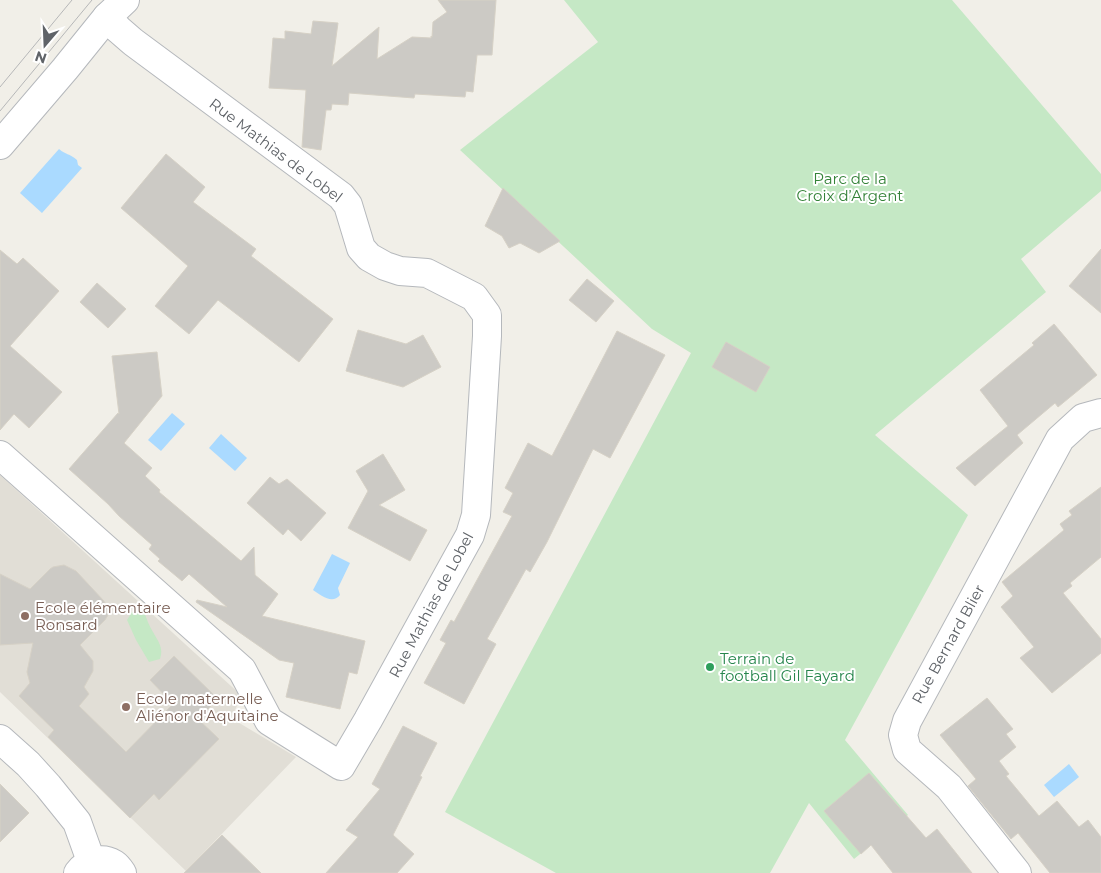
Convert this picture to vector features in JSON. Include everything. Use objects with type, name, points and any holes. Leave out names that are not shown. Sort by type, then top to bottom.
[{"type":"street","points":[[0,145],[116,8]]},
{"type":"street","name":"Rue Mathias de Lobel","points":[[0,455],[242,670],[269,721],[341,766],[470,535],[476,515],[487,315],[474,297],[427,273],[400,272],[370,257],[361,248],[348,205],[341,196],[133,42],[118,29],[116,8]]},
{"type":"street","name":"Rue Bernard Blier","points":[[1017,873],[949,787],[907,750],[903,735],[907,721],[1060,439],[1083,418],[1101,412]]},
{"type":"street","points":[[0,739],[28,764],[77,822],[85,867],[103,860],[114,864],[122,873]]},
{"type":"shaded area","name":"Ecole maternelle Aliénor d'Aquitaine","points":[[0,475],[242,696],[231,718],[296,757],[186,871],[0,692]]},
{"type":"green space","name":"Parc de la Croix d’Argent","points":[[564,0],[952,0],[1101,174],[1101,191],[1021,259],[1046,292],[875,435],[968,515],[845,740],[908,815],[854,859],[809,803],[770,873],[556,873],[445,812],[691,353],[652,329],[460,150],[598,42]]},
{"type":"green space","points":[[132,612],[144,612],[160,645],[160,659],[149,662],[127,620]]},
{"type":"water","points":[[59,149],[77,160],[78,165],[82,168],[42,213],[20,193]]},
{"type":"water","points":[[172,413],[185,424],[161,451],[148,440]]},
{"type":"water","points":[[221,434],[247,458],[235,471],[209,448]]},
{"type":"water","points":[[332,554],[350,563],[338,588],[340,595],[337,598],[330,599],[313,590]]},
{"type":"water","points":[[1069,764],[1079,777],[1054,797],[1044,785]]},
{"type":"building","points":[[438,0],[496,0],[492,55],[477,55],[473,92],[466,91],[465,97],[415,94],[414,98],[349,93],[348,105],[332,104],[331,110],[326,110],[321,150],[302,147],[306,90],[269,88],[273,38],[285,39],[285,31],[311,34],[313,21],[338,23],[332,66],[379,27],[377,59],[412,37],[431,38],[433,22],[447,12]]},
{"type":"building","points":[[166,154],[205,187],[193,202],[256,249],[251,256],[333,319],[299,362],[218,300],[189,334],[155,306],[188,266],[121,208]]},
{"type":"building","points":[[503,188],[560,241],[539,253],[520,243],[509,248],[502,236],[485,226]]},
{"type":"building","points":[[1101,249],[1101,313],[1069,286]]},
{"type":"building","points":[[0,250],[17,264],[23,258],[59,291],[10,346],[62,392],[29,428],[14,414],[0,430]]},
{"type":"building","points":[[587,279],[614,301],[596,322],[569,300]]},
{"type":"building","points":[[97,283],[126,309],[108,328],[80,302]]},
{"type":"building","points":[[1054,324],[1097,375],[1058,407],[1055,403],[1017,435],[1023,443],[975,486],[956,468],[1008,426],[980,390],[1034,345],[1032,343]]},
{"type":"building","points":[[358,330],[406,344],[423,335],[441,367],[403,387],[346,371]]},
{"type":"building","points":[[617,331],[665,355],[610,458],[593,449],[547,542],[530,572],[526,569],[487,639],[496,644],[464,704],[424,683],[446,643],[440,640],[451,620],[454,622],[512,516],[503,512],[513,493],[505,488],[528,443],[552,456]]},
{"type":"building","points":[[726,342],[770,367],[756,392],[712,367]]},
{"type":"building","points":[[157,352],[162,396],[124,443],[152,468],[145,476],[160,490],[159,492],[241,561],[254,547],[255,575],[278,594],[262,616],[365,641],[357,674],[349,672],[340,709],[286,697],[294,663],[279,660],[196,602],[197,600],[227,607],[189,574],[182,581],[158,561],[160,559],[149,549],[152,545],[69,469],[119,414],[112,356]]},
{"type":"building","points":[[383,454],[405,490],[379,505],[427,530],[410,561],[348,528],[368,491],[356,471]]},
{"type":"building","points":[[270,477],[279,484],[287,479],[326,513],[301,541],[288,529],[283,535],[247,503]]},
{"type":"building","points":[[1101,487],[1101,557],[1070,583],[1072,586],[1063,593],[1101,639],[1101,653],[1052,693],[1020,658],[1034,647],[1001,607],[1013,596],[1002,582],[1064,530],[1060,524],[1072,515],[1069,511]]},
{"type":"building","points":[[64,565],[76,571],[108,607],[108,615],[105,620],[80,645],[93,661],[93,671],[84,687],[89,694],[79,706],[126,752],[173,704],[150,680],[174,656],[218,699],[198,719],[219,739],[159,800],[154,794],[130,818],[48,737],[54,730],[19,696],[30,683],[27,672],[33,643],[0,645],[0,574],[30,589],[50,569]]},
{"type":"building","points":[[987,698],[1013,729],[1006,734],[1016,747],[999,761],[1009,774],[1006,776],[1039,816],[1057,801],[1079,827],[1088,820],[1101,837],[1101,873],[1050,873],[1018,833],[1011,839],[968,786],[976,779],[940,735]]},
{"type":"building","points":[[403,726],[437,743],[393,835],[414,854],[397,873],[326,873],[358,837],[346,830],[380,789],[372,784]]},
{"type":"building","points":[[869,773],[926,838],[937,829],[972,873],[893,873],[871,845],[861,854],[824,811]]},
{"type":"building","points":[[0,784],[29,813],[0,842]]},
{"type":"building","points":[[222,835],[261,873],[184,873]]},
{"type":"tram line","points":[[0,87],[72,0]]},
{"type":"tram line","points":[[0,111],[92,0]]},
{"type":"place","name":"Ecole élémentaire Ronsard","points":[[25,616]]},
{"type":"place","name":"Terrain de football Gil Fayard","points":[[710,667]]},
{"type":"place","name":"Ecole maternelle Aliénor d'Aquitaine","points":[[126,707]]}]
